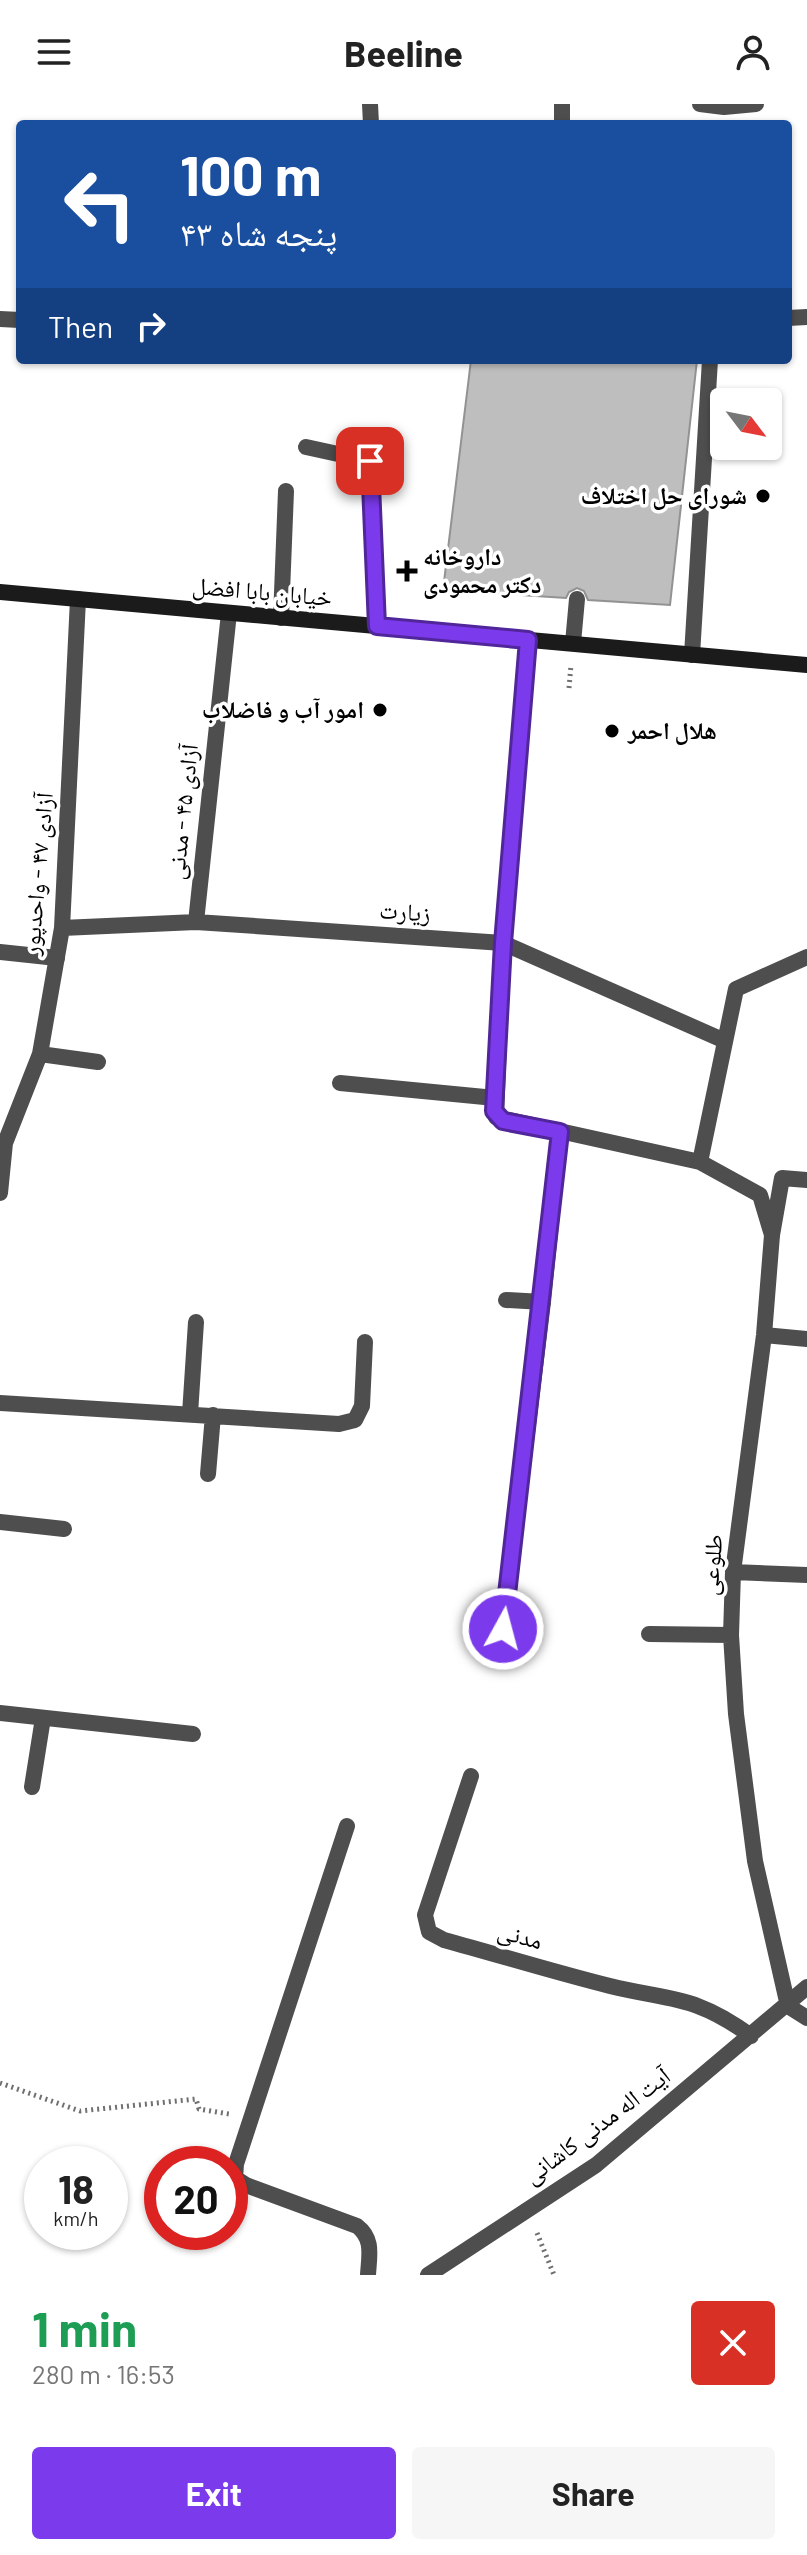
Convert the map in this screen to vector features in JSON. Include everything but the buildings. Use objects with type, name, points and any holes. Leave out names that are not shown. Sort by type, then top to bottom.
[{"type":"main road","name":"خیابان بابا افضل","points":[[0,592],[807,665]]},
{"type":"street","points":[[700,104],[724,116],[756,104]]},
{"type":"street","points":[[692,655],[710,364]]},
{"type":"street","points":[[306,447],[370,461],[377,626]]},
{"type":"street","points":[[281,618],[286,491]]},
{"type":"street","name":"آزادی ۴۷ - واحدپور","points":[[0,1193],[5,1143],[40,1054],[62,928],[78,599]]},
{"type":"street","points":[[573,643],[577,599]]},
{"type":"street","name":"آزادی ۴۵ - مدنی","points":[[196,922],[229,613]]},
{"type":"street","points":[[340,1083],[495,1098],[503,943],[528,640]]},
{"type":"street","name":"زیارت","points":[[62,928],[196,922],[503,943],[725,1041]]},
{"type":"street","points":[[0,952],[57,958]]},
{"type":"street","points":[[700,1162],[736,989],[807,957]]},
{"type":"street","points":[[40,1054],[98,1062]]},
{"type":"street","name":"طلوعی","points":[[495,1098],[496,1117],[503,1121],[700,1162],[760,1195],[772,1235],[764,1335],[733,1572],[731,1635],[736,1714],[755,1861],[788,2006]]},
{"type":"street","points":[[503,1629],[543,1302],[560,1132]]},
{"type":"street","points":[[772,1235],[782,1178],[807,1180]]},
{"type":"street","points":[[506,1300],[543,1302]]},
{"type":"street","points":[[190,1414],[196,1322]]},
{"type":"street","points":[[764,1335],[807,1339]]},
{"type":"street","points":[[0,1403],[339,1424],[355,1420],[362,1406],[365,1342]]},
{"type":"street","points":[[208,1474],[213,1415]]},
{"type":"street","points":[[0,1522],[64,1529]]},
{"type":"street","points":[[733,1572],[807,1575]]},
{"type":"street","points":[[649,1634],[731,1635]]},
{"type":"street","points":[[0,1713],[193,1734]]},
{"type":"street","points":[[32,1787],[43,1718]]},
{"type":"street","name":"مدنی","points":[[471,1776],[425,1915],[429,1932],[444,1940],[612,1986],[685,1999],[722,2014],[751,2036]]},
{"type":"street","points":[[347,1826],[236,2164],[235,2178],[246,2185],[357,2226],[367,2234],[370,2244],[368,2275]]},
{"type":"street","name":"آیت اله مدنی کاشانی","points":[[428,2275],[596,2165],[807,1987]]},
{"type":"street","points":[[788,2006],[807,2018]]},
{"type":"path","points":[[0,2083],[80,2111],[196,2099],[199,2109],[252,2118]]},
{"type":"path","points":[[527,2210],[554,2275]]},
{"type":"place","name":"شورای حل اختلاف","points":[[763,496]]},
{"type":"place","name":"داروخانه دکتر محمودی","points":[[407,571]]},
{"type":"place","name":"امور آب و فاضلاب","points":[[380,710]]},
{"type":"place","name":"هلال احمر","points":[[612,731]]},
{"type":"route","points":[[370,461],[377,626],[528,640],[503,943],[494,1111],[496,1117],[503,1121],[560,1132],[543,1302],[503,1629]]}]
